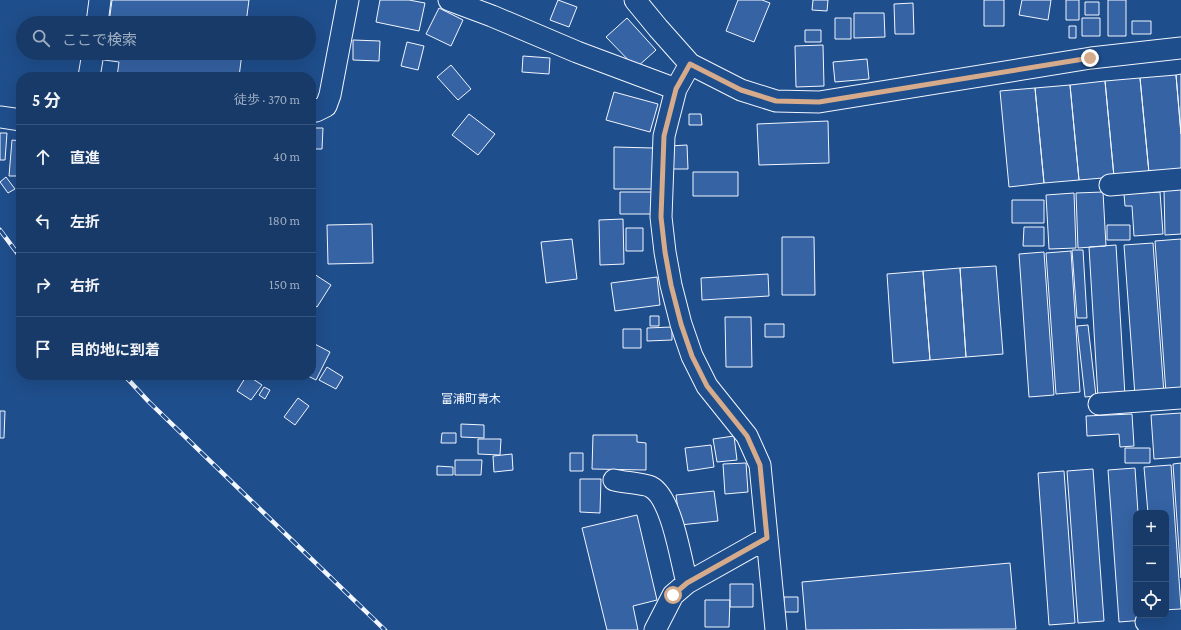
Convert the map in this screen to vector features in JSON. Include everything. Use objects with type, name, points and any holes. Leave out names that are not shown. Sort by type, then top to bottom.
[{"type":"street","points":[[98,16],[100,0]]},
{"type":"street","points":[[316,111],[326,106],[330,95],[348,0]]},
{"type":"street","points":[[449,0],[492,16],[577,52],[676,89]]},
{"type":"street","points":[[635,0],[690,64],[741,90],[776,101],[819,102],[1090,58],[1181,48]]},
{"type":"street","points":[[90,72],[92,60]]},
{"type":"street","points":[[690,64],[676,89],[664,136],[661,217],[665,252],[671,285],[681,324],[692,356],[707,386],[747,436],[760,465],[776,630]]},
{"type":"street","points":[[0,117],[16,119]]},
{"type":"street","points":[[1110,186],[1181,179]]},
{"type":"street","points":[[1099,404],[1181,398]]},
{"type":"street","points":[[614,480],[650,486],[660,496],[670,514],[687,583]]},
{"type":"street","points":[[655,630],[673,595],[687,583],[767,538]]},
{"type":"street","points":[[1146,622],[1181,620]]},
{"type":"building","points":[[112,0],[249,0],[247,16],[110,16]]},
{"type":"building","points":[[380,0],[409,0],[425,3],[419,31],[376,22]]},
{"type":"building","points":[[558,0],[577,7],[569,27],[550,20]]},
{"type":"building","points":[[738,0],[762,0],[770,3],[754,42],[726,31]]},
{"type":"building","points":[[813,0],[828,0],[827,11],[812,10]]},
{"type":"building","points":[[984,0],[1004,0],[1004,26],[984,26]]},
{"type":"building","points":[[1022,0],[1051,0],[1048,20],[1019,15]]},
{"type":"building","points":[[1066,0],[1079,0],[1079,20],[1066,20]]},
{"type":"building","points":[[1108,0],[1126,0],[1126,36],[1108,36]]},
{"type":"building","points":[[1085,2],[1099,2],[1099,15],[1085,15]]},
{"type":"building","points":[[913,3],[914,34],[895,34],[894,4]]},
{"type":"building","points":[[439,8],[463,20],[451,46],[426,34]]},
{"type":"building","points":[[854,13],[884,13],[885,37],[854,38]]},
{"type":"building","points":[[627,18],[656,50],[636,68],[606,37]]},
{"type":"building","points":[[835,18],[851,18],[851,39],[835,39]]},
{"type":"building","points":[[1082,18],[1100,18],[1100,36],[1082,36]]},
{"type":"building","points":[[1132,21],[1151,21],[1151,34],[1132,34]]},
{"type":"building","points":[[1069,26],[1076,26],[1076,38],[1069,38]]},
{"type":"building","points":[[805,30],[821,30],[821,42],[805,42]]},
{"type":"building","points":[[353,40],[380,41],[379,61],[353,60]]},
{"type":"building","points":[[407,42],[424,46],[418,70],[401,66]]},
{"type":"building","points":[[823,45],[824,86],[796,87],[795,46]]},
{"type":"building","points":[[523,56],[550,58],[549,74],[522,72]]},
{"type":"building","points":[[867,59],[869,79],[835,82],[833,62]]},
{"type":"building","points":[[104,60],[241,60],[240,72],[118,72],[119,62]]},
{"type":"building","points":[[451,65],[471,89],[458,100],[437,77]]},
{"type":"building","points":[[1181,74],[1181,134],[1176,75]]},
{"type":"building","points":[[1176,75],[1181,134],[1181,171],[1149,173],[1140,78]]},
{"type":"building","points":[[1140,78],[1149,173],[1114,177],[1105,81]]},
{"type":"building","points":[[1105,81],[1114,177],[1079,180],[1070,85]]},
{"type":"building","points":[[1070,85],[1079,180],[1044,183],[1035,88]]},
{"type":"building","points":[[1035,88],[1044,183],[1009,187],[1000,91]]},
{"type":"building","points":[[614,92],[658,104],[650,132],[606,120]]},
{"type":"building","points":[[469,114],[495,134],[478,155],[452,135]]},
{"type":"building","points":[[689,114],[701,114],[702,125],[689,125]]},
{"type":"building","points":[[828,121],[829,163],[759,165],[757,124]]},
{"type":"building","points":[[316,128],[323,128],[322,149],[316,149]]},
{"type":"building","points":[[0,133],[7,133],[5,160],[0,160]]},
{"type":"building","points":[[12,140],[16,140],[16,176],[9,176]]},
{"type":"building","points":[[687,145],[688,169],[669,169],[669,146]]},
{"type":"building","points":[[614,147],[653,148],[652,189],[614,189]]},
{"type":"building","points":[[693,172],[738,172],[738,196],[693,196]]},
{"type":"building","points":[[6,177],[15,189],[8,193],[0,182]]},
{"type":"building","points":[[1181,189],[1181,234],[1165,235],[1164,190]]},
{"type":"building","points":[[620,192],[653,192],[652,214],[620,214]]},
{"type":"building","points":[[1103,192],[1106,246],[1078,248],[1076,193]]},
{"type":"building","points":[[1160,192],[1163,234],[1134,236],[1132,206],[1125,206],[1124,194]]},
{"type":"building","points":[[1074,193],[1076,248],[1049,249],[1046,195]]},
{"type":"building","points":[[1012,200],[1044,200],[1044,223],[1012,223]]},
{"type":"building","points":[[623,219],[624,264],[600,265],[599,220]]},
{"type":"building","points":[[372,224],[373,263],[328,264],[327,225]]},
{"type":"building","points":[[1107,225],[1130,225],[1130,240],[1107,240]]},
{"type":"building","points":[[1024,227],[1044,227],[1044,246],[1023,246]]},
{"type":"building","points":[[626,228],[643,228],[643,251],[626,251]]},
{"type":"building","points":[[782,237],[814,237],[815,295],[782,295]]},
{"type":"building","points":[[572,239],[577,279],[546,283],[541,242]]},
{"type":"building","points":[[1181,239],[1181,392],[1166,393],[1155,241]]},
{"type":"building","points":[[1153,243],[1164,394],[1135,396],[1124,245]]},
{"type":"building","points":[[1116,245],[1125,396],[1098,398],[1089,247]]},
{"type":"building","points":[[1072,250],[1083,250],[1087,318],[1077,318]]},
{"type":"building","points":[[1071,251],[1080,392],[1056,394],[1046,253]]},
{"type":"building","points":[[1044,252],[1054,395],[1029,397],[1019,254]]},
{"type":"building","points":[[996,266],[1003,354],[966,357],[960,268]]},
{"type":"building","points":[[960,268],[966,357],[930,360],[923,271]]},
{"type":"building","points":[[923,271],[930,360],[893,363],[887,274]]},
{"type":"building","points":[[768,274],[769,296],[702,300],[701,278]]},
{"type":"building","points":[[316,275],[331,285],[317,307],[316,306]]},
{"type":"building","points":[[657,277],[660,305],[615,311],[611,283]]},
{"type":"building","points":[[650,316],[659,316],[659,326],[650,326]]},
{"type":"building","points":[[725,317],[751,317],[752,367],[726,367]]},
{"type":"building","points":[[765,324],[784,324],[784,337],[765,337]]},
{"type":"building","points":[[1088,325],[1096,396],[1085,397],[1077,326]]},
{"type":"building","points":[[672,327],[672,340],[647,341],[647,328]]},
{"type":"building","points":[[623,329],[641,329],[641,348],[623,348]]},
{"type":"building","points":[[316,345],[330,352],[316,380]]},
{"type":"building","points":[[327,367],[343,377],[336,389],[319,380]]},
{"type":"building","points":[[244,380],[254,380],[262,385],[251,400],[237,391]]},
{"type":"building","points":[[264,387],[270,390],[265,399],[259,395]]},
{"type":"building","points":[[298,398],[309,406],[295,425],[284,417]]},
{"type":"building","points":[[0,411],[5,411],[4,438],[0,438]]},
{"type":"building","points":[[1181,413],[1181,457],[1154,459],[1151,415]]},
{"type":"building","points":[[1132,414],[1134,446],[1120,447],[1119,434],[1087,436],[1086,416]]},
{"type":"building","points":[[461,424],[484,425],[484,438],[461,437]]},
{"type":"building","points":[[442,433],[456,433],[456,443],[441,443]]},
{"type":"building","points":[[593,435],[637,435],[637,442],[646,443],[646,470],[592,469]]},
{"type":"building","points":[[734,436],[737,460],[717,462],[713,439]]},
{"type":"building","points":[[478,439],[501,439],[500,455],[478,454]]},
{"type":"building","points":[[711,445],[714,467],[688,471],[685,448]]},
{"type":"building","points":[[1125,448],[1150,448],[1150,463],[1125,463]]},
{"type":"building","points":[[570,453],[583,453],[583,471],[570,471]]},
{"type":"building","points":[[512,454],[513,470],[494,472],[493,456]]},
{"type":"building","points":[[455,460],[482,460],[481,475],[455,475]]},
{"type":"building","points":[[746,463],[748,492],[725,494],[723,464]]},
{"type":"building","points":[[1181,463],[1181,578],[1173,464]]},
{"type":"building","points":[[1171,465],[1181,617],[1169,615],[1169,510],[1148,510],[1144,467]]},
{"type":"building","points":[[437,466],[453,467],[453,475],[437,475]]},
{"type":"building","points":[[1135,468],[1138,510],[1133,510],[1133,618],[1145,618],[1145,620],[1119,622],[1108,470]]},
{"type":"building","points":[[1093,469],[1104,621],[1078,623],[1067,471]]},
{"type":"building","points":[[1064,471],[1075,623],[1049,625],[1038,473]]},
{"type":"building","points":[[580,479],[601,479],[600,513],[580,512]]},
{"type":"building","points":[[714,491],[718,521],[680,525],[676,495]]},
{"type":"building","points":[[637,515],[657,600],[633,606],[638,630],[607,630],[582,528]]},
{"type":"building","points":[[1010,563],[1016,629],[806,630],[802,582]]},
{"type":"building","points":[[730,584],[753,584],[753,607],[730,607]]},
{"type":"building","points":[[784,597],[798,597],[798,612],[784,612]]},
{"type":"building","points":[[705,600],[730,600],[729,627],[705,627]]},
{"type":"railway","points":[[0,230],[16,251]]},
{"type":"railway","points":[[129,380],[149,402],[385,630]]},
{"type":"district","name":"富浦町青木","points":[[471,399]]},
{"type":"route","points":[[673,595],[687,583],[767,538],[760,465],[747,436],[707,386],[692,356],[681,324],[671,285],[665,252],[661,217],[664,136],[676,89],[690,64],[741,90],[776,101],[819,102],[1090,58]]}]
